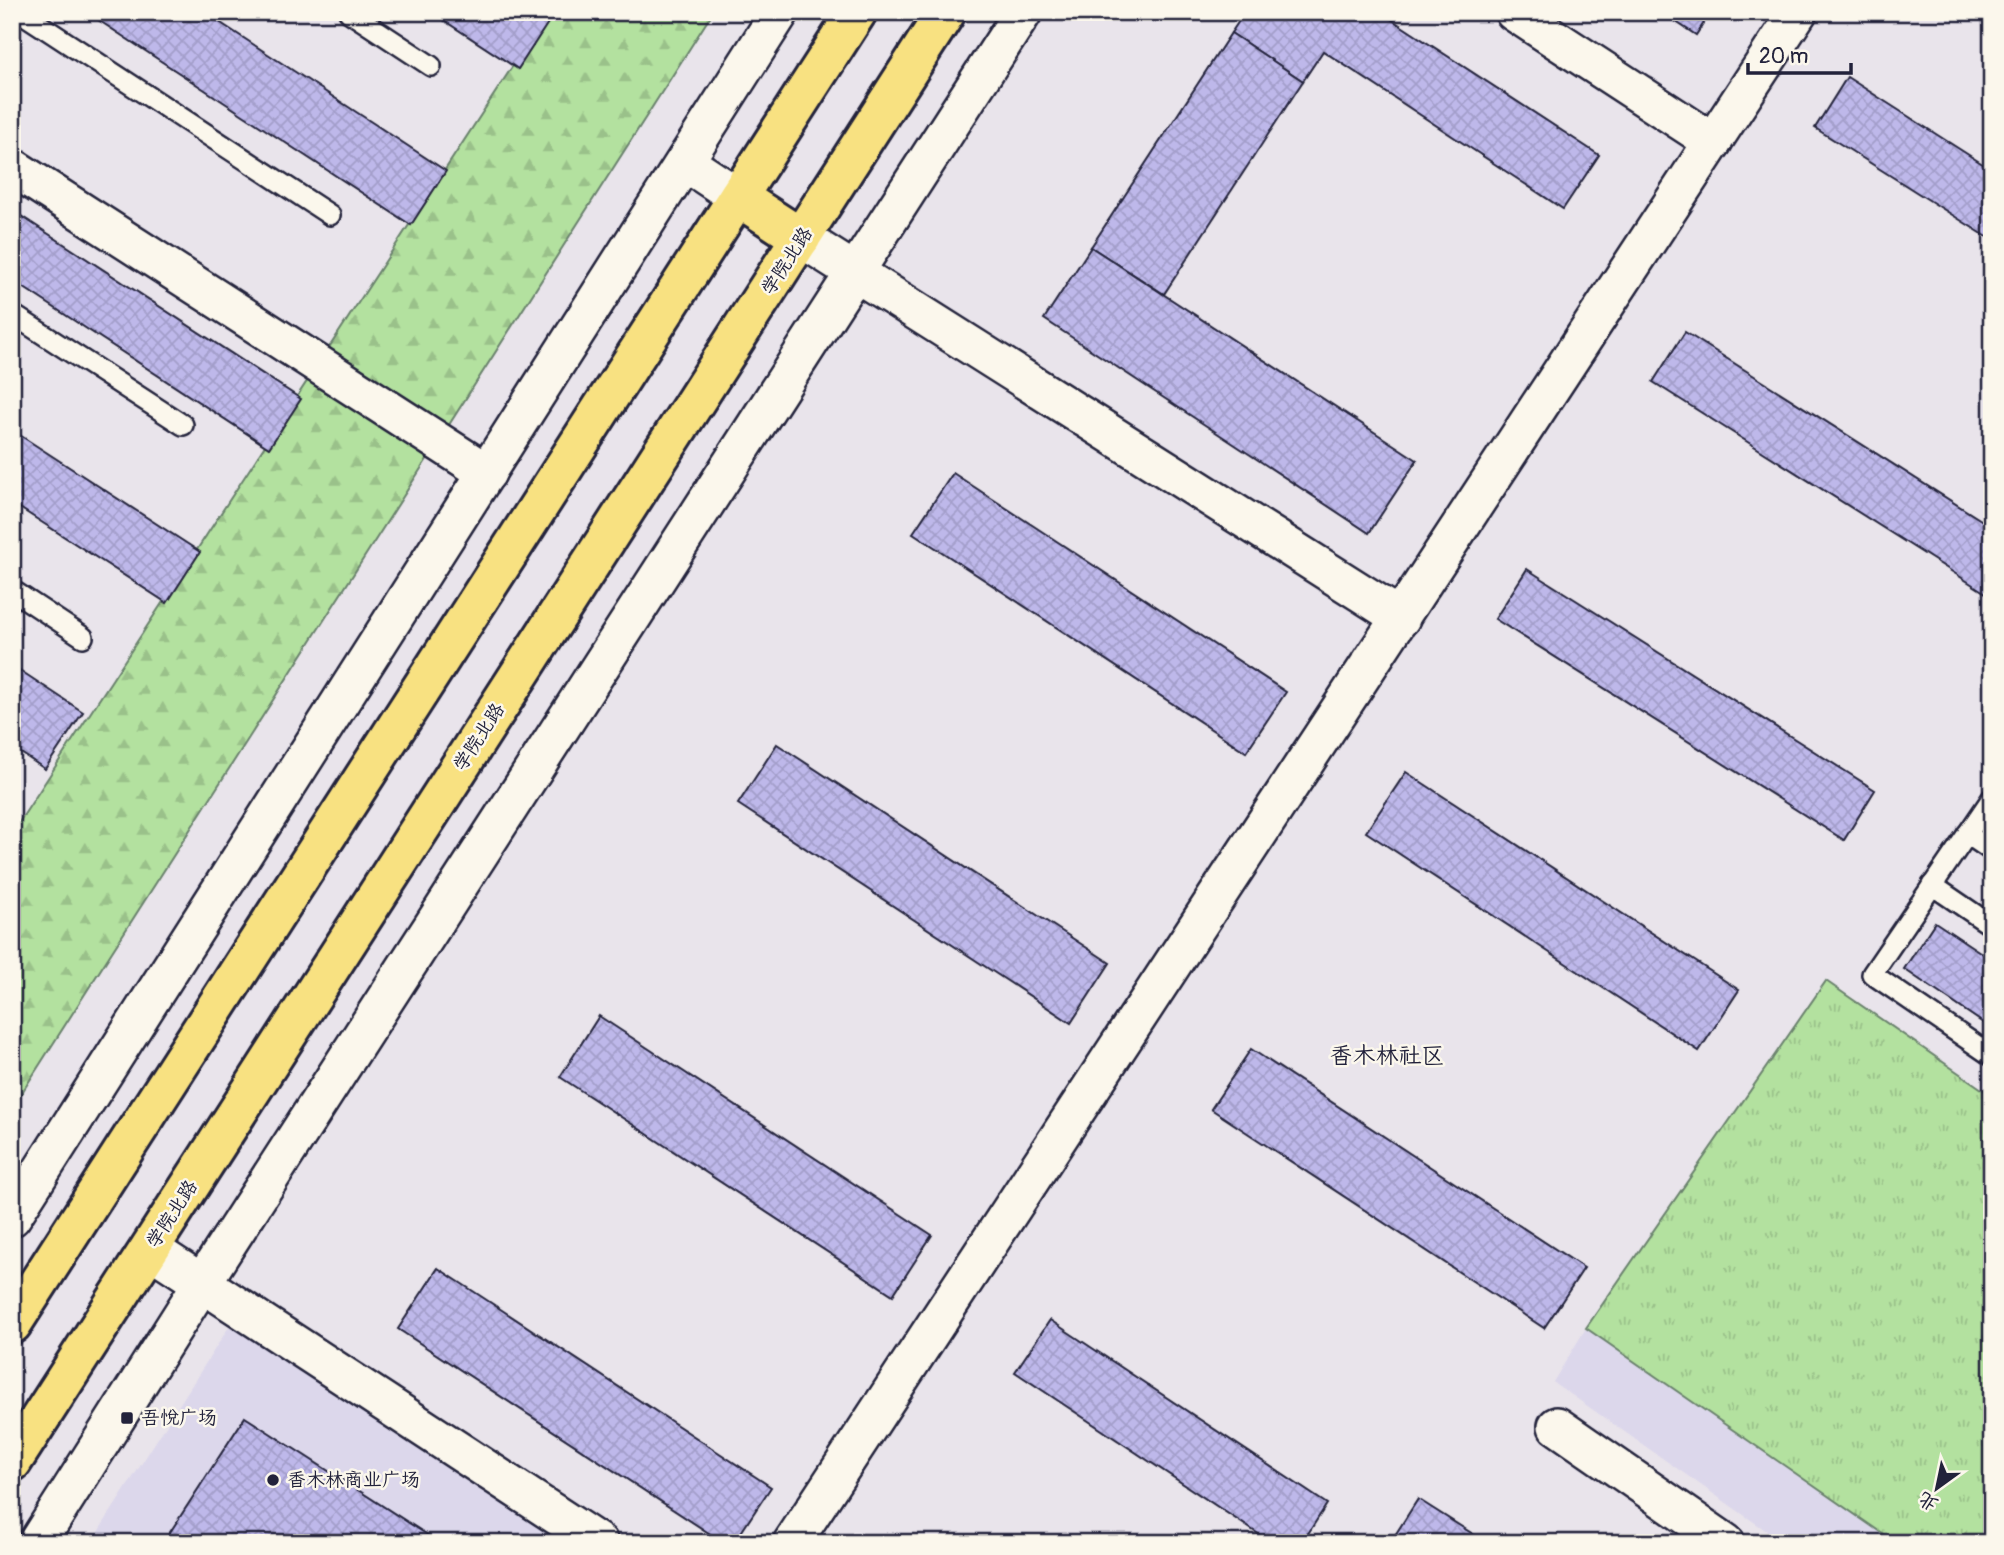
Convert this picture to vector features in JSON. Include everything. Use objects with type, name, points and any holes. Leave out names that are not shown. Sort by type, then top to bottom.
[{"type":"main road","points":[[12,1324],[857,12]]},
{"type":"main road","name":"学院北路","points":[[12,1462],[946,12]]},
{"type":"main road","points":[[738,197],[801,238]]},
{"type":"street","points":[[12,1217],[780,12]]},
{"type":"street","points":[[37,1543],[1023,12]]},
{"type":"street","points":[[1514,12],[1713,142]]},
{"type":"street","points":[[792,1543],[1798,12]]},
{"type":"street","points":[[685,162],[738,197]]},
{"type":"street","points":[[12,167],[487,473]]},
{"type":"street","points":[[801,238],[1401,618]]},
{"type":"street","points":[[149,1249],[599,1543]]},
{"type":"street","points":[[1557,1426],[1726,1543]]},
{"type":"lane","points":[[20,12],[330,215]]},
{"type":"lane","points":[[349,12],[431,66]]},
{"type":"lane","points":[[12,314],[183,425]]},
{"type":"lane","points":[[12,590],[83,637]]},
{"type":"lane","points":[[1992,798],[1871,974],[1992,1056]]},
{"type":"lane","points":[[1967,834],[1992,851]]},
{"type":"lane","points":[[1932,885],[1992,926]]},
{"type":"shaded area","points":[[234,1319],[581,1543],[91,1543]]},
{"type":"shaded area","points":[[1586,1328],[1896,1543],[1784,1543],[1553,1382]]},
{"type":"green space","points":[[548,12],[713,12],[12,1108],[12,833]]},
{"type":"green space","points":[[1826,981],[1992,1096],[1992,1543],[1896,1543],[1586,1328]]},
{"type":"building","points":[[86,12],[204,12],[446,171],[411,225]]},
{"type":"building","points":[[431,12],[549,12],[553,15],[518,69]]},
{"type":"building","points":[[1245,12],[1380,12],[1599,155],[1563,209],[1323,51],[1303,81],[1231,33]]},
{"type":"building","points":[[1661,12],[1711,12],[1696,35]]},
{"type":"building","points":[[1231,33],[1303,81],[1164,294],[1091,247]]},
{"type":"building","points":[[1847,77],[1992,170],[1992,240],[1815,128]]},
{"type":"building","points":[[12,210],[301,399],[269,448],[12,280]]},
{"type":"building","points":[[1091,247],[1417,460],[1369,533],[1044,319]]},
{"type":"building","points":[[1685,332],[1992,527],[1992,597],[1653,382]]},
{"type":"building","points":[[12,430],[200,552],[167,603],[12,503]]},
{"type":"building","points":[[953,473],[1286,692],[1246,752],[913,533]]},
{"type":"building","points":[[1527,569],[1875,790],[1844,840],[1495,619]]},
{"type":"building","points":[[12,665],[83,712],[45,769],[12,747]]},
{"type":"building","points":[[777,744],[1110,963],[1071,1023],[738,804]]},
{"type":"building","points":[[1406,772],[1739,990],[1699,1051],[1366,832]]},
{"type":"building","points":[[1935,922],[1992,960],[1992,1029],[1904,969]]},
{"type":"building","points":[[599,1016],[932,1235],[893,1295],[560,1077]]},
{"type":"building","points":[[1251,1049],[1584,1268],[1544,1328],[1211,1109]]},
{"type":"building","points":[[438,1268],[771,1487],[734,1543],[724,1543],[398,1329]]},
{"type":"building","points":[[1050,1320],[1327,1504],[1302,1543],[1272,1543],[1015,1372]]},
{"type":"building","name":"香木林商业广场","points":[[245,1417],[440,1543],[163,1543]]},
{"type":"building","points":[[1418,1499],[1487,1543],[1390,1543]]},
{"type":"place","name":"吾悦广场","points":[[127,1418]]},
{"type":"place","name":"香木林商业广场","points":[[273,1480]]},
{"type":"district","name":"香木林社区","points":[[1387,1055]]}]
